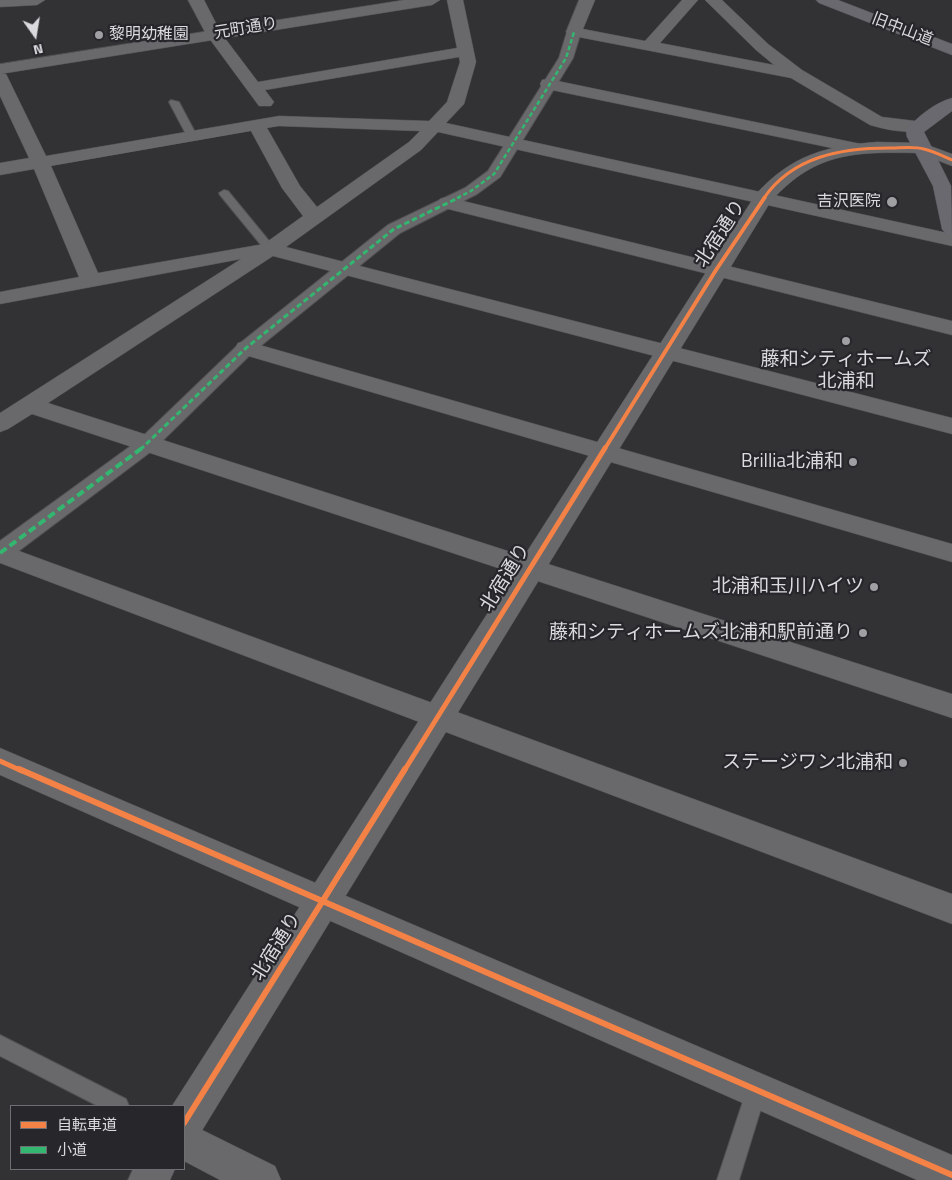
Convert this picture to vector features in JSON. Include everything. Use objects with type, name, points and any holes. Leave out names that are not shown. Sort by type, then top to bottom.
[{"type":"main road","name":"旧中山道","points":[[824,0],[952,50]]},
{"type":"main road","points":[[952,103],[920,137],[942,186],[952,229]]},
{"type":"street","points":[[0,2],[37,0]]},
{"type":"street","points":[[196,0],[214,34],[256,87],[279,121]]},
{"type":"street","name":"元町通り","points":[[0,69],[432,0]]},
{"type":"street","points":[[0,424],[270,249],[388,168],[435,126],[455,104],[468,62],[455,0]]},
{"type":"street","points":[[0,553],[146,445],[246,348],[394,229],[471,192],[494,174],[548,84],[566,58],[587,0]]},
{"type":"street","points":[[648,47],[690,0]]},
{"type":"street","points":[[714,0],[762,47],[796,74],[876,121],[889,124],[920,137],[952,160]]},
{"type":"street","points":[[574,32],[796,74]]},
{"type":"street","points":[[256,87],[466,51]]},
{"type":"street","points":[[0,78],[40,162],[91,280]]},
{"type":"street","points":[[548,84],[856,148]]},
{"type":"street","points":[[0,169],[279,121],[435,126],[952,240]]},
{"type":"street","points":[[256,125],[292,188],[315,218]]},
{"type":"street","name":"北宿通り","points":[[185,1121],[602,452],[763,198],[784,174],[824,154],[920,137]]},
{"type":"street","points":[[447,203],[952,328]]},
{"type":"street","points":[[0,298],[237,253],[270,249],[664,353],[952,426]]},
{"type":"street","points":[[246,348],[952,553]]},
{"type":"street","points":[[29,405],[529,570],[952,706]]},
{"type":"street","points":[[0,553],[952,909]]},
{"type":"street","points":[[0,761],[322,903],[757,1088],[952,1174]]},
{"type":"street","points":[[185,1141],[261,1180]]},
{"type":"lane","points":[[174,102],[192,136]]},
{"type":"lane","points":[[224,193],[270,249]]},
{"type":"lane","points":[[0,1045],[117,1105]]},
{"type":"lane","points":[[728,1180],[757,1088]]},
{"type":"marked path","points":[[0,553],[146,445],[246,348],[394,229],[471,191],[494,174],[566,58],[574,32]]},
{"type":"cycle path","points":[[185,1121],[716,270],[773,185],[784,175],[824,154],[856,148],[922,148],[952,160]]},
{"type":"cycle path","points":[[0,761],[952,1175]]},
{"type":"place","name":"黎明幼稚園","points":[[99,35]]},
{"type":"place","name":"吉沢医院","points":[[892,202]]},
{"type":"place","name":"藤和シティホームズ 北浦和","points":[[846,341]]},
{"type":"place","name":"Brillia北浦和","points":[[853,462]]},
{"type":"place","name":"北浦和玉川ハイツ","points":[[874,587]]},
{"type":"place","name":"藤和シティホームズ北浦和駅前通り","points":[[863,633]]},
{"type":"place","name":"ステージワン北浦和","points":[[903,763]]}]
